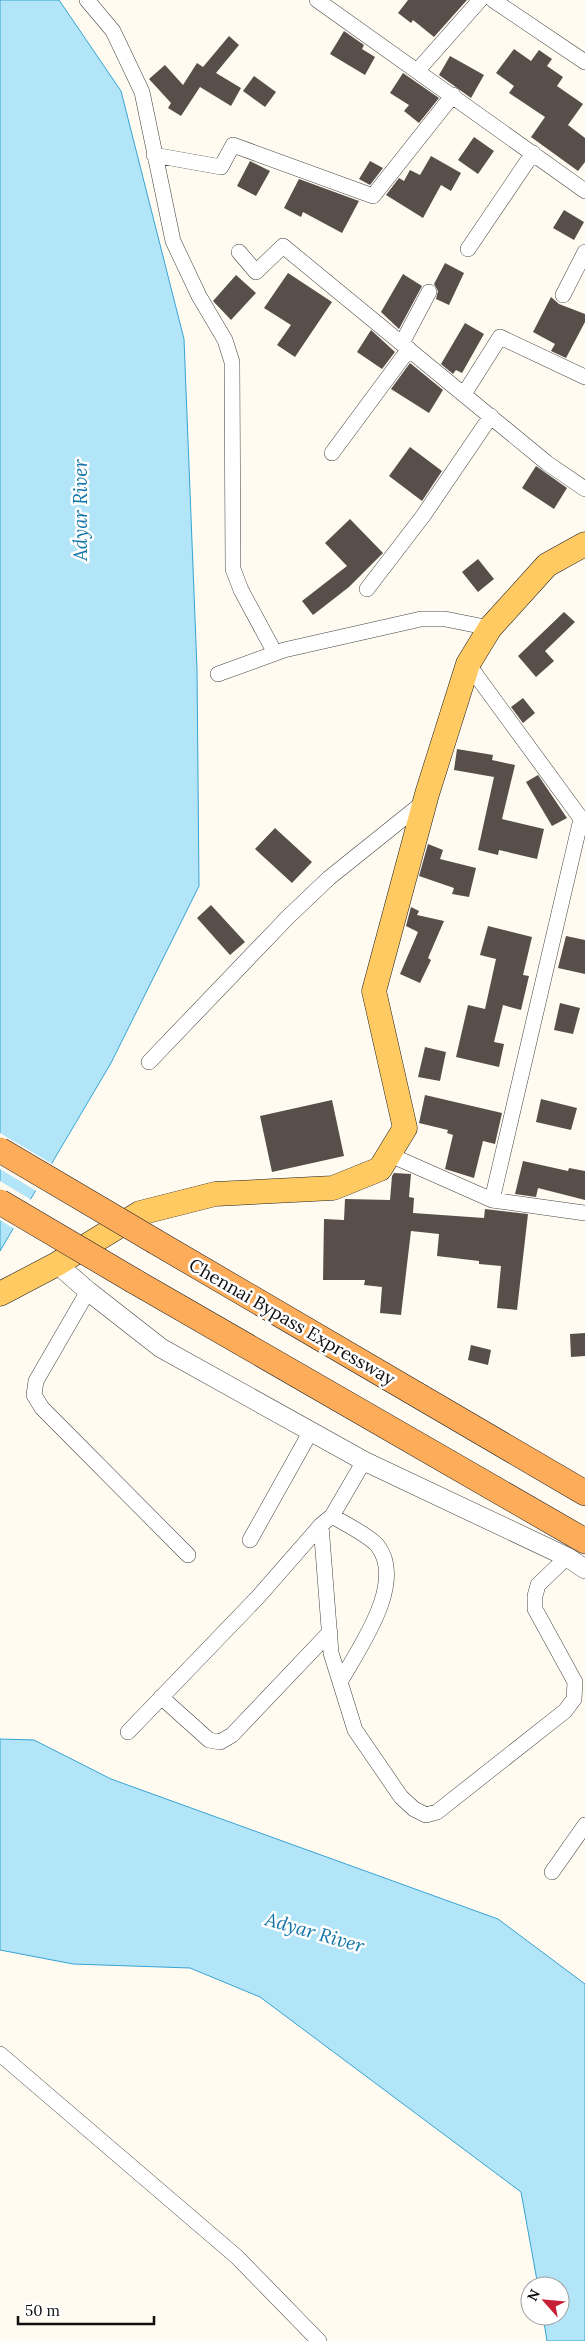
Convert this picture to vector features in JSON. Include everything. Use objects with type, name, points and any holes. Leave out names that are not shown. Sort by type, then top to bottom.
[{"type":"highway","name":"Chennai Bypass Expressway","points":[[0,1150],[585,1493]]},
{"type":"highway","points":[[0,1202],[576,1549]]},
{"type":"main road","points":[[0,1294],[52,1266],[140,1213],[215,1194],[333,1188],[380,1169],[405,1128],[374,991],[425,801],[468,664],[490,628],[547,565],[585,544]]},
{"type":"street","points":[[87,0],[114,31],[142,92],[173,241],[199,296],[225,340],[232,362],[233,569],[241,590],[275,653]]},
{"type":"street","points":[[317,0],[418,70],[585,191]]},
{"type":"street","points":[[418,70],[480,0]]},
{"type":"street","points":[[493,0],[585,62]]},
{"type":"street","points":[[154,155],[221,167],[233,145],[373,196],[453,95]]},
{"type":"street","points":[[468,250],[533,153]]},
{"type":"street","points":[[239,252],[256,272],[282,246],[547,463],[585,489]]},
{"type":"street","points":[[563,295],[585,252]]},
{"type":"street","points":[[332,453],[406,346],[429,292]]},
{"type":"street","points":[[464,394],[500,337],[585,377]]},
{"type":"street","points":[[367,589],[423,516],[491,416]]},
{"type":"street","points":[[218,674],[275,653],[421,619],[445,619],[490,628]]},
{"type":"street","points":[[468,664],[583,822],[492,1200]]},
{"type":"street","points":[[149,1062],[288,917],[329,878],[425,801]]},
{"type":"street","points":[[388,1154],[492,1200],[585,1213]]},
{"type":"street","points":[[52,1266],[162,1348],[364,1461],[576,1549],[585,1569]]},
{"type":"street","points":[[88,1291],[36,1381],[34,1395],[42,1408],[188,1555]]},
{"type":"street","points":[[250,1540],[311,1431]]},
{"type":"street","points":[[128,1732],[258,1597],[326,1520],[364,1461]]},
{"type":"street","points":[[326,1520],[331,1653],[355,1730],[401,1797],[414,1809],[426,1815],[438,1812],[566,1711],[574,1699],[575,1682],[573,1676],[534,1609],[538,1585],[576,1549]]},
{"type":"street","points":[[326,1520],[376,1544],[384,1556],[387,1568],[383,1596],[377,1618],[340,1682]]},
{"type":"street","points":[[162,1697],[209,1740],[220,1742],[232,1735],[330,1632]]},
{"type":"street","points":[[552,1872],[585,1825]]},
{"type":"street","points":[[0,2054],[237,2257],[319,2341]]},
{"type":"water","name":"Adyar River","points":[[0,0],[59,0],[121,91],[184,339],[197,669],[199,886],[111,1063],[0,1251]]},
{"type":"water","name":"Adyar River","points":[[0,1739],[34,1740],[111,1779],[498,1919],[585,1984],[585,2341],[547,2341],[545,2326],[570,2326],[570,2276],[536,2276],[521,2192],[260,1997],[190,1968],[73,1964],[0,1950]]},
{"type":"pier","points":[[0,1133],[54,1165],[38,1192],[0,1169]]},
{"type":"pier","points":[[0,1181],[33,1201],[16,1230],[0,1220]]},
{"type":"building","points":[[408,0],[467,0],[434,37],[413,20],[411,23],[398,13]]},
{"type":"building","points":[[344,31],[364,45],[362,49],[375,57],[365,75],[330,54]]},
{"type":"building","points":[[229,36],[239,45],[216,73],[241,88],[231,106],[200,87],[181,116],[168,108],[171,103],[149,79],[165,65],[183,85],[197,63],[203,67]]},
{"type":"building","points":[[514,49],[531,61],[539,50],[552,59],[547,66],[563,77],[557,86],[583,104],[568,125],[585,138],[585,162],[578,171],[531,137],[545,117],[509,93],[514,86],[496,73]]},
{"type":"building","points":[[450,56],[484,75],[471,98],[439,75]]},
{"type":"building","points":[[403,73],[439,98],[419,123],[404,111],[409,105],[390,93]]},
{"type":"building","points":[[254,76],[276,92],[265,107],[243,91]]},
{"type":"building","points":[[474,137],[494,151],[478,174],[458,160]]},
{"type":"building","points":[[431,156],[461,173],[451,191],[441,185],[423,218],[386,195],[399,178],[404,181],[410,170],[420,175]]},
{"type":"building","points":[[250,161],[270,171],[256,196],[237,186]]},
{"type":"building","points":[[370,161],[383,168],[370,185],[359,179]]},
{"type":"building","points":[[299,179],[359,201],[342,233],[303,212],[301,217],[284,208]]},
{"type":"building","points":[[564,210],[584,222],[574,240],[553,228]]},
{"type":"building","points":[[445,263],[464,273],[449,305],[436,299],[438,291],[434,284]]},
{"type":"building","points":[[288,273],[332,302],[295,357],[277,345],[291,325],[264,308]]},
{"type":"building","points":[[403,274],[422,286],[399,329],[381,312]]},
{"type":"building","points":[[236,275],[256,293],[231,320],[213,301]]},
{"type":"building","points":[[551,297],[559,304],[585,314],[585,322],[566,358],[551,351],[555,344],[533,332]]},
{"type":"building","points":[[465,323],[484,334],[462,373],[456,370],[453,374],[441,364]]},
{"type":"building","points":[[371,330],[395,352],[382,369],[357,352]]},
{"type":"building","points":[[410,363],[443,390],[429,413],[391,389]]},
{"type":"building","points":[[410,447],[442,471],[422,501],[389,476]]},
{"type":"building","points":[[536,466],[567,488],[554,509],[522,488]]},
{"type":"building","points":[[350,519],[383,553],[349,587],[313,615],[302,601],[347,566],[325,543]]},
{"type":"building","points":[[478,559],[494,579],[478,592],[462,572]]},
{"type":"building","points":[[564,612],[575,622],[545,651],[554,661],[536,677],[518,656]]},
{"type":"building","points":[[523,698],[535,713],[523,723],[511,707]]},
{"type":"building","points":[[457,749],[493,755],[492,760],[515,765],[502,819],[544,829],[537,859],[499,850],[498,855],[478,850],[494,777],[454,770]]},
{"type":"building","points":[[538,775],[567,818],[552,826],[526,782]]},
{"type":"building","points":[[275,828],[312,862],[292,883],[255,849]]},
{"type":"building","points":[[428,844],[443,850],[440,859],[476,868],[469,897],[452,894],[454,888],[419,876]]},
{"type":"building","points":[[211,905],[245,942],[230,955],[197,918]]},
{"type":"building","points":[[411,907],[419,911],[417,915],[444,921],[428,958],[431,960],[420,983],[400,974],[418,932],[406,926]]},
{"type":"building","points":[[488,926],[532,937],[523,975],[529,976],[521,1010],[503,1005],[494,1042],[504,1044],[499,1067],[456,1057],[468,1005],[485,1009],[496,959],[480,955]]},
{"type":"building","points":[[566,936],[585,940],[585,974],[558,968]]},
{"type":"building","points":[[560,1003],[580,1008],[573,1034],[554,1030]]},
{"type":"building","points":[[425,1047],[446,1052],[440,1081],[418,1077]]},
{"type":"building","points":[[425,1095],[502,1113],[495,1144],[483,1141],[474,1178],[445,1169],[453,1135],[447,1133],[448,1130],[419,1123]]},
{"type":"building","points":[[541,1099],[577,1108],[571,1130],[536,1122]]},
{"type":"building","points":[[332,1100],[344,1156],[272,1172],[260,1116]]},
{"type":"building","points":[[523,1161],[568,1171],[569,1168],[585,1171],[585,1200],[538,1188],[536,1197],[515,1194]]},
{"type":"building","points":[[394,1173],[411,1174],[409,1197],[414,1198],[413,1213],[484,1218],[485,1209],[528,1214],[517,1310],[497,1308],[501,1266],[479,1264],[479,1261],[437,1256],[439,1234],[411,1231],[401,1315],[380,1313],[382,1287],[364,1285],[365,1280],[323,1280],[324,1219],[344,1220],[345,1199],[390,1200],[392,1176]]},
{"type":"building","points":[[585,1333],[585,1356],[571,1357],[570,1334]]},
{"type":"building","points":[[471,1345],[491,1350],[488,1365],[468,1360]]}]
